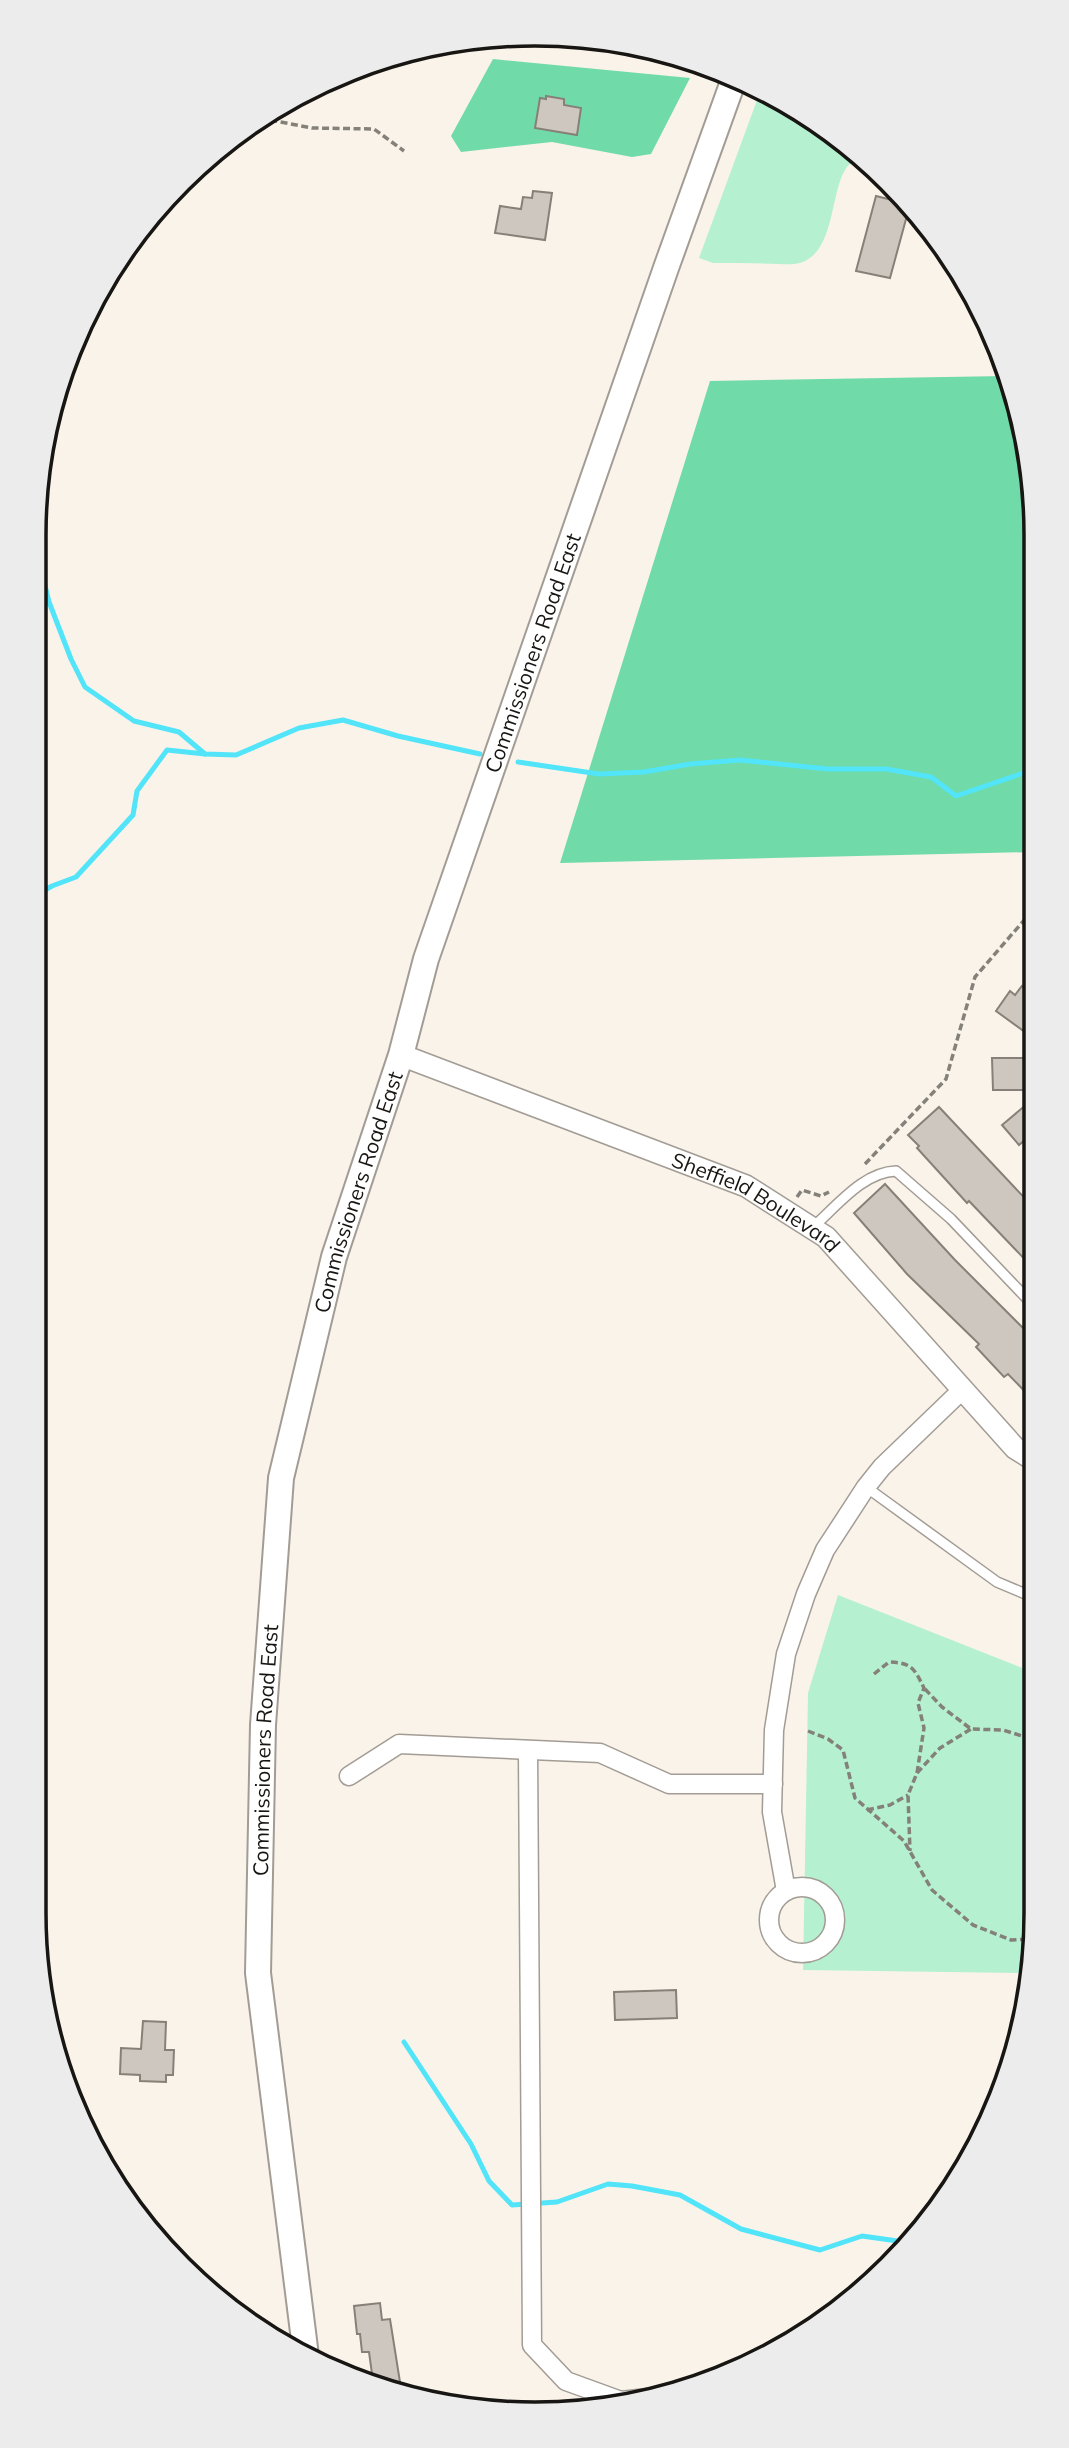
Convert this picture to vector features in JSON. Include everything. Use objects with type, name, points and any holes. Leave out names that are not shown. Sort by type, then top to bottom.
[{"type":"main road","name":"Commissioners Road East","points":[[305,2345],[258,1973],[263,1725],[281,1478],[334,1257],[401,1055],[426,960],[661,281],[731,87]]},
{"type":"street","name":"Sheffield Boulevard","points":[[401,1055],[746,1186],[788,1212],[826,1237],[962,1390],[1015,1448],[1024,1454]]},
{"type":"street","points":[[786,1891],[772,1812],[774,1730],[786,1654],[806,1594],[825,1550],[866,1487],[882,1467],[962,1390]]},
{"type":"street","points":[[349,1776],[399,1744],[600,1753],[669,1784],[773,1784]]},
{"type":"street","points":[[528,1750],[532,2345],[566,2381],[608,2396]]},
{"type":"lane","points":[[813,1228],[870,1178],[885,1171],[897,1171],[951,1219],[1024,1296]]},
{"type":"lane","points":[[866,1487],[997,1582],[1024,1593]]},
{"type":"path","points":[[274,121],[312,128],[374,129],[404,150]]},
{"type":"path","points":[[859,1171],[946,1080],[975,977],[1024,920]]},
{"type":"path","points":[[788,1212],[802,1190],[821,1196],[831,1191]]},
{"type":"path","points":[[874,1674],[889,1662],[905,1663],[914,1669],[924,1688],[942,1707],[971,1729]]},
{"type":"path","points":[[910,1852],[908,1795],[917,1773],[924,1728],[918,1703],[924,1688]]},
{"type":"path","points":[[917,1773],[940,1748],[971,1729],[1003,1730],[1024,1737]]},
{"type":"path","points":[[808,1731],[828,1739],[844,1750],[855,1798],[904,1841],[932,1890],[973,1925],[1011,1940],[1022,1939]]},
{"type":"path","points":[[867,1810],[890,1805],[908,1795]]},
{"type":"green space","points":[[493,59],[690,78],[651,154],[632,157],[552,142],[461,152],[451,136]]},
{"type":"green space","points":[[757,99],[806,128],[852,163],[841,179],[828,228],[813,255],[794,264],[713,263],[699,258]]},
{"type":"green space","points":[[998,376],[1014,439],[1024,534],[1024,852],[560,863],[710,381]]},
{"type":"green space","points":[[838,1595],[1024,1669],[1024,1914],[1019,1973],[803,1970],[808,1693]]},
{"type":"building","points":[[546,96],[564,99],[564,105],[581,108],[577,135],[535,128],[540,98],[546,99]]},
{"type":"building","points":[[533,191],[552,193],[545,240],[495,233],[500,206],[521,209],[523,197],[532,198]]},
{"type":"building","points":[[876,196],[890,200],[906,218],[890,278],[856,271]]},
{"type":"building","points":[[1022,986],[1024,987],[1024,1031],[996,1011],[1010,991],[1015,995]]},
{"type":"building","points":[[992,1058],[1024,1058],[1024,1090],[993,1090]]},
{"type":"building","points":[[939,1107],[1024,1197],[1024,1259],[969,1201],[967,1203],[908,1135]]},
{"type":"building","points":[[1024,1107],[1024,1141],[1019,1145],[1002,1125]]},
{"type":"building","points":[[885,1184],[1024,1329],[1024,1391],[1008,1374],[1004,1377],[976,1347],[979,1344],[907,1274],[854,1213]]},
{"type":"building","points":[[676,1990],[677,2018],[615,2020],[614,1992]]},
{"type":"building","points":[[143,2021],[166,2022],[165,2050],[174,2050],[173,2075],[166,2075],[166,2082],[140,2081],[140,2075],[120,2074],[121,2048],[141,2049]]},
{"type":"building","points":[[380,2303],[382,2320],[390,2319],[400,2382],[372,2375],[369,2352],[362,2352],[360,2334],[357,2334],[354,2306]]},
{"type":"waterway","points":[[46,590],[71,659],[85,687],[134,721],[179,732],[205,754]]},
{"type":"waterway","points":[[46,889],[76,877],[133,815],[137,791],[167,750],[236,755],[299,728],[343,720],[398,736],[480,754]]},
{"type":"waterway","points":[[518,762],[599,774],[644,772],[690,764],[740,760],[828,769],[886,769],[931,777],[956,796],[1024,773]]},
{"type":"waterway","points":[[404,2042],[471,2144],[489,2181],[512,2205],[557,2202],[608,2184],[632,2186],[680,2195],[741,2229],[820,2250],[862,2236],[897,2241]]}]
